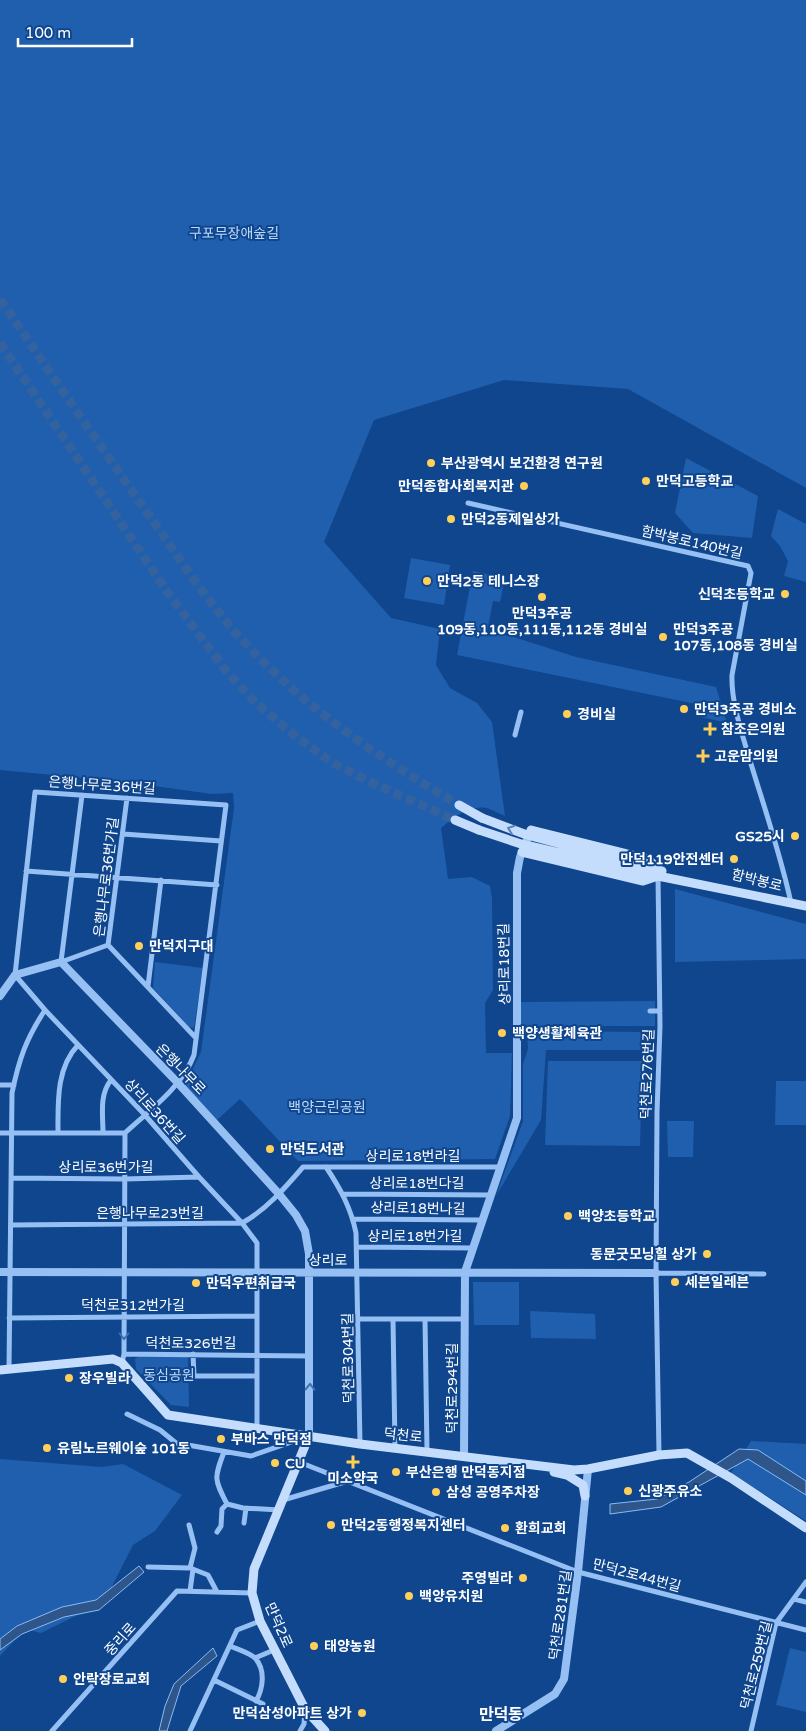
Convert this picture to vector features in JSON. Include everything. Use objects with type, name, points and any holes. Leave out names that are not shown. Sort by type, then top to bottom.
[{"type":"main road","points":[[459,805],[482,818],[504,827],[659,873]]},
{"type":"main road","points":[[454,820],[479,830],[543,849],[659,873]]},
{"type":"main road","points":[[531,830],[648,859],[659,873]]},
{"type":"main road","points":[[522,852],[643,881],[659,873]]},
{"type":"main road","name":"함박봉로","points":[[659,873],[806,906]]},
{"type":"main road","points":[[4,1369],[123,1359]]},
{"type":"main road","name":"덕천로","points":[[123,1359],[168,1415],[360,1444],[574,1470],[659,1455],[687,1453],[732,1478],[806,1528]]},
{"type":"main road","name":"만덕2로","points":[[309,1436],[254,1569],[252,1592],[260,1621],[274,1650],[306,1709],[324,1731]]},
{"type":"main road","points":[[529,1465],[567,1475],[583,1485],[585,1496]]},
{"type":"street","name":"함박봉로140번길","points":[[468,503],[748,566],[751,573],[732,675],[732,686],[744,740],[786,878],[791,903]]},
{"type":"street","points":[[515,735],[521,712]]},
{"type":"street","name":"은행나무로36번길","points":[[15,975],[35,792],[226,805],[194,1055],[178,1083],[125,1133]]},
{"type":"street","points":[[61,962],[82,795]]},
{"type":"street","name":"은행나무로36번가길","points":[[127,798],[108,945],[196,1038]]},
{"type":"street","name":"상리로18번길","points":[[465,1272],[517,1118],[516,873],[531,830]]},
{"type":"street","points":[[123,834],[221,841]]},
{"type":"street","points":[[26,871],[217,885]]},
{"type":"street","name":"덕천로276번길","points":[[659,873],[660,1011],[656,1273],[659,1455]]},
{"type":"street","points":[[148,986],[161,880]]},
{"type":"street","points":[[0,996],[15,975],[61,962],[108,945]]},
{"type":"street","name":"은행나무로","points":[[61,962],[178,1083],[279,1194],[296,1215],[305,1231],[308,1242],[310,1273],[309,1436]]},
{"type":"street","name":"상리로36번길","points":[[15,975],[45,1010],[144,1114],[242,1223],[257,1243],[257,1428]]},
{"type":"street","points":[[4,1369],[10,1318],[9,1272],[14,1085],[17,1068],[25,1045],[45,1010]]},
{"type":"street","points":[[650,1011],[660,1011]]},
{"type":"street","points":[[58,1133],[58,1096],[66,1062],[78,1045]]},
{"type":"street","points":[[103,1133],[103,1097],[106,1087],[112,1080]]},
{"type":"street","points":[[0,1085],[14,1085]]},
{"type":"street","points":[[0,1133],[125,1133],[123,1359]]},
{"type":"street","name":"덕천로304번길","points":[[326,1166],[343,1194],[354,1219],[358,1272],[360,1444]]},
{"type":"street","name":"상리로18번라길","points":[[279,1194],[303,1167],[499,1167]]},
{"type":"street","name":"상리로36번가길","points":[[12,1178],[125,1179],[199,1177]]},
{"type":"street","points":[[242,1223],[254,1217],[279,1194]]},
{"type":"street","name":"상리로18번다길","points":[[343,1194],[490,1195]]},
{"type":"street","name":"상리로18번나길","points":[[354,1219],[482,1220]]},
{"type":"street","name":"은행나무로23번길","points":[[11,1225],[242,1223]]},
{"type":"street","name":"상리로18번가길","points":[[357,1247],[473,1248]]},
{"type":"street","name":"상리로","points":[[0,1272],[656,1273]]},
{"type":"street","name":"덕천로294번길","points":[[464,1457],[465,1272]]},
{"type":"street","points":[[656,1273],[764,1274]]},
{"type":"street","name":"덕천로312번가길","points":[[10,1318],[257,1316]]},
{"type":"street","points":[[358,1319],[464,1320]]},
{"type":"street","points":[[393,1319],[395,1448]]},
{"type":"street","points":[[425,1319],[427,1451]]},
{"type":"street","points":[[193,1354],[194,1376],[257,1376]]},
{"type":"street","name":"덕천로326번길","points":[[123,1359],[193,1354],[257,1355]]},
{"type":"street","points":[[257,1355],[310,1356]]},
{"type":"street","points":[[127,1414],[160,1430],[176,1444],[251,1456],[309,1436]]},
{"type":"street","points":[[224,1452],[217,1469],[216,1483],[227,1504]]},
{"type":"street","name":"만덕2로44번길","points":[[299,1462],[578,1572],[776,1624],[806,1630]]},
{"type":"street","name":"덕천로281번길","points":[[496,1731],[555,1694],[564,1679],[578,1572],[588,1469]]},
{"type":"street","points":[[283,1500],[348,1481]]},
{"type":"street","points":[[227,1504],[246,1508],[279,1510]]},
{"type":"street","points":[[218,1532],[221,1526],[222,1509],[227,1504]]},
{"type":"street","points":[[244,1523],[246,1508]]},
{"type":"street","points":[[189,1525],[195,1548],[191,1569],[190,1591]]},
{"type":"street","points":[[148,1567],[191,1569],[208,1575],[218,1592]]},
{"type":"street","name":"덕천로259번길","points":[[751,1731],[776,1624],[806,1582]]},
{"type":"street","name":"중리로","points":[[52,1731],[177,1591],[252,1592]]},
{"type":"street","points":[[794,1599],[806,1602]]},
{"type":"street","points":[[190,1731],[237,1630],[260,1621]]},
{"type":"street","points":[[230,1646],[255,1658],[261,1670],[262,1690],[256,1701]]},
{"type":"street","points":[[255,1658],[274,1650]]},
{"type":"street","points":[[214,1680],[263,1704]]},
{"type":"street","points":[[300,1731],[304,1724],[306,1709]]},
{"type":"green space","name":"구포무장애숲길","points":[[0,0],[806,0],[806,488],[628,389],[504,380],[374,420],[324,542],[391,618],[440,629],[436,665],[450,688],[477,703],[492,722],[505,816],[488,809],[473,808],[456,816],[441,828],[448,879],[472,877],[490,886],[492,898],[493,990],[485,1003],[486,1053],[512,1053],[510,1116],[495,1159],[298,1161],[240,1099],[217,1120],[185,1085],[201,1052],[234,808],[233,793],[212,794],[117,781],[0,770]]},
{"type":"green space","points":[[686,458],[758,496],[752,538],[693,533],[675,513]]},
{"type":"green space","points":[[778,509],[806,524],[806,582],[784,576],[788,561],[780,546],[771,536]]},
{"type":"green space","name":"만덕2동 테니스장","points":[[411,558],[450,565],[444,605],[404,598]]},
{"type":"green space","points":[[473,571],[505,578],[500,602],[493,601],[487,632],[514,637],[576,657],[716,687],[727,723],[697,716],[696,704],[457,655]]},
{"type":"green space","points":[[675,889],[806,924],[806,959],[675,962]]},
{"type":"green space","points":[[155,962],[203,968],[194,1028],[189,1027],[153,988]]},
{"type":"green space","points":[[655,1001],[655,1026],[517,1026],[517,1002]]},
{"type":"green space","points":[[527,1031],[650,1032],[650,1050],[546,1050],[541,1120],[496,1196],[523,1121],[523,1064],[528,1049]]},
{"type":"green space","points":[[548,1061],[642,1061],[640,1146],[545,1145]]},
{"type":"green space","points":[[776,1081],[806,1081],[806,1125],[775,1125]]},
{"type":"green space","points":[[667,1121],[694,1121],[693,1157],[668,1157]]},
{"type":"green space","points":[[473,1282],[519,1282],[519,1325],[474,1325]]},
{"type":"green space","points":[[530,1311],[595,1314],[596,1339],[531,1338]]},
{"type":"green space","name":"동심공원","points":[[139,1356],[188,1356],[189,1407],[171,1405],[136,1369],[135,1359]]},
{"type":"green space","points":[[751,1441],[806,1444],[806,1521],[731,1473]]},
{"type":"green space","points":[[0,1459],[102,1467],[123,1464],[182,1495],[155,1531],[133,1545],[104,1602],[41,1633],[25,1629],[0,1656]]},
{"type":"green space","points":[[790,1648],[806,1652],[806,1712],[776,1705]]},
{"type":"shaded area","points":[[739,1449],[758,1450],[806,1481],[806,1495],[748,1459],[661,1507],[610,1514],[610,1504],[657,1499],[689,1482]]},
{"type":"shaded area","points":[[139,1566],[144,1572],[99,1610],[64,1617],[22,1634],[0,1650],[0,1639],[17,1626],[62,1607],[96,1600]]},
{"type":"shaded area","points":[[213,1648],[217,1656],[181,1686],[167,1731],[159,1731],[165,1706],[174,1684]]},
{"type":"tunnel","points":[[0,299],[194,579],[232,629],[270,668],[320,712],[374,752],[459,805]]},
{"type":"tunnel","points":[[0,343],[168,593],[227,672],[255,702],[293,734],[330,761],[366,780],[455,820]]},
{"type":"place","name":"부산광역시 보건환경 연구원","points":[[431,463]]},
{"type":"place","name":"만덕고등학교","points":[[646,481]]},
{"type":"place","name":"만덕종합사회복지관","points":[[524,486]]},
{"type":"place","name":"만덕2동제일상가","points":[[451,519]]},
{"type":"place","name":"만덕2동 테니스장","points":[[427,581]]},
{"type":"place","name":"신덕초등학교","points":[[785,594]]},
{"type":"place","name":"만덕3주공 109동,110동,111동,112동 경비실","points":[[542,597]]},
{"type":"place","name":"만덕3주공 107동,108동 경비실","points":[[663,637]]},
{"type":"place","name":"만덕3주공 경비소","points":[[684,709]]},
{"type":"place","name":"경비실","points":[[567,714]]},
{"type":"place","name":"참조은의원","points":[[710,729]]},
{"type":"place","name":"고운맘의원","points":[[703,756]]},
{"type":"place","name":"GS25시","points":[[795,836]]},
{"type":"place","name":"만덕119안전센터","points":[[734,859]]},
{"type":"place","name":"만덕지구대","points":[[139,946]]},
{"type":"place","name":"백양생활체육관","points":[[502,1033]]},
{"type":"place","name":"만덕도서관","points":[[270,1149]]},
{"type":"place","name":"백양초등학교","points":[[568,1216]]},
{"type":"place","name":"동문굿모닝힐 상가","points":[[707,1254]]},
{"type":"place","name":"세븐일레븐","points":[[675,1282]]},
{"type":"place","name":"만덕우편취급국","points":[[196,1283]]},
{"type":"place","name":"장우빌라","points":[[69,1378]]},
{"type":"place","name":"부바스 만덕점","points":[[221,1439]]},
{"type":"place","name":"유림노르웨이숲 101동","points":[[47,1448]]},
{"type":"place","name":"미소약국","points":[[353,1462]]},
{"type":"place","name":"CU","points":[[275,1463]]},
{"type":"place","name":"부산은행 만덕동지점","points":[[396,1472]]},
{"type":"place","name":"신광주유소","points":[[628,1491]]},
{"type":"place","name":"삼성 공영주차장","points":[[436,1492]]},
{"type":"place","name":"만덕2동행정복지센터","points":[[331,1525]]},
{"type":"place","name":"환희교회","points":[[505,1528]]},
{"type":"place","name":"주영빌라","points":[[523,1578]]},
{"type":"place","name":"백양유치원","points":[[409,1596]]},
{"type":"place","name":"태양농원","points":[[314,1646]]},
{"type":"place","name":"안락장로교회","points":[[63,1679]]},
{"type":"place","name":"만덕삼성아파트 상가","points":[[362,1713]]},
{"type":"district","name":"만덕동","points":[[501,1714]]},
{"type":"park label","name":"백양근린공원","points":[[327,1107]]}]
